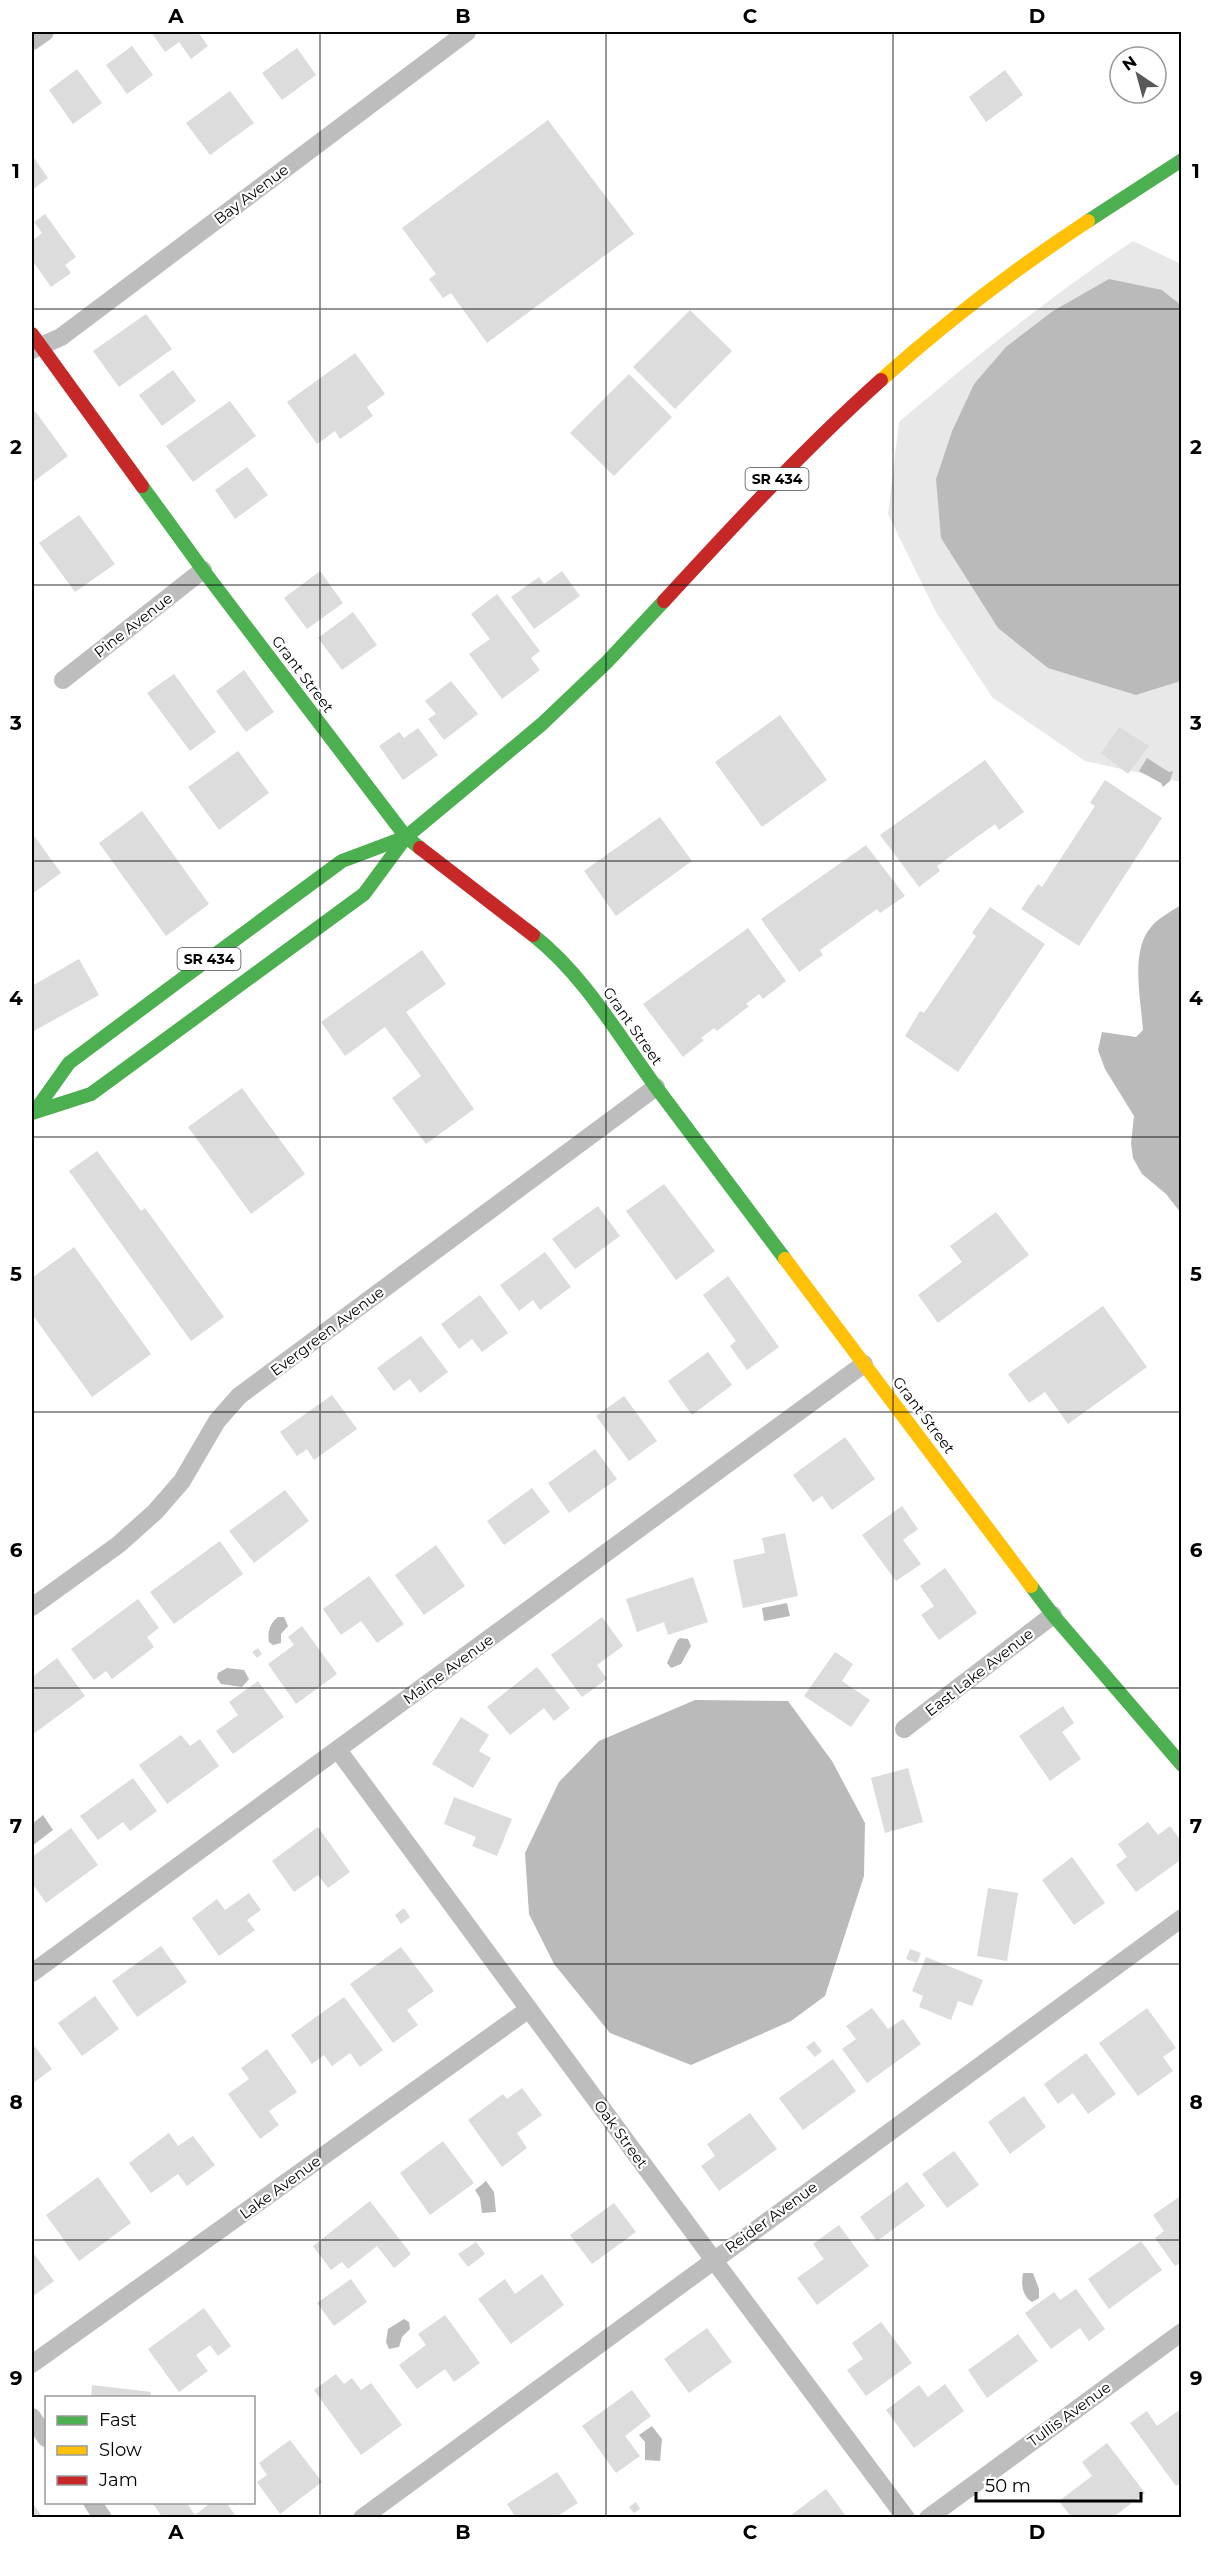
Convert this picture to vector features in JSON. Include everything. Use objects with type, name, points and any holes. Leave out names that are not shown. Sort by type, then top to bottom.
[{"type":"main road","name":"SR 434","points":[[34,1112],[91,1094],[364,894],[406,837],[542,724],[595,673],[784,472],[837,419],[969,305],[1036,255],[1182,160]]},
{"type":"main road","name":"Grant Street","points":[[34,343],[406,837],[548,947],[584,985],[656,1087],[1053,1615],[1182,1765]]},
{"type":"main road","name":"SR 434","points":[[34,1112],[69,1063],[230,943],[342,861],[406,837]]},
{"type":"street","points":[[32,41],[45,32]]},
{"type":"street","name":"Bay Avenue","points":[[34,343],[61,337],[467,32]]},
{"type":"street","name":"Pine Avenue","points":[[63,680],[203,570]]},
{"type":"street","name":"Evergreen Avenue","points":[[32,1607],[117,1545],[155,1512],[182,1480],[217,1421],[239,1396],[656,1087]]},
{"type":"street","name":"Maine Avenue","points":[[32,1973],[864,1364]]},
{"type":"street","name":"East Lake Avenue","points":[[904,1729],[1053,1615]]},
{"type":"street","name":"Oak Street","points":[[338,1750],[906,2517]]},
{"type":"street","name":"Reider Avenue","points":[[362,2517],[1182,1918]]},
{"type":"street","name":"Lake Avenue","points":[[32,2364],[529,2009]]},
{"type":"street","name":"Tullis Avenue","points":[[928,2517],[1182,2332]]},
{"type":"street","points":[[32,2417],[45,2436]]},
{"type":"street","points":[[93,2504],[103,2517]]},
{"type":"shaded area","points":[[1133,241],[1181,264],[1181,305],[1162,290],[974,384],[952,431],[936,479],[1136,695],[1181,681],[1181,782],[1085,761],[992,697],[936,612],[888,514],[899,422],[1013,328],[1072,283]]},
{"type":"shaded area","points":[[1109,279],[1162,290],[1181,305],[1181,681],[1136,695],[1048,668],[998,628],[941,538],[936,479],[952,431],[974,384],[1006,347],[1053,311]]},
{"type":"shaded area","points":[[1147,758],[1169,772],[1173,771],[1170,781],[1163,787],[1161,783],[1139,771]]},
{"type":"shaded area","points":[[1181,905],[1181,1213],[1166,1194],[1142,1174],[1133,1158],[1131,1143],[1134,1116],[1105,1069],[1098,1050],[1102,1032],[1136,1037],[1143,1030],[1138,966],[1143,941],[1155,923]]},
{"type":"shaded area","points":[[787,1603],[790,1616],[764,1621],[762,1608]]},
{"type":"shaded area","points":[[278,1617],[284,1617],[288,1626],[281,1634],[281,1643],[273,1645],[269,1642],[269,1631]]},
{"type":"shaded area","points":[[680,1638],[688,1639],[691,1646],[681,1664],[671,1668],[667,1663]]},
{"type":"shaded area","points":[[227,1668],[244,1670],[249,1679],[242,1687],[221,1684],[217,1678],[218,1673]]},
{"type":"shaded area","points":[[695,1700],[788,1701],[832,1761],[865,1823],[864,1876],[825,1996],[791,2021],[691,2065],[610,2033],[554,1964],[529,1914],[525,1853],[559,1782],[599,1741]]},
{"type":"shaded area","points":[[43,1815],[53,1830],[32,1846],[32,1824]]},
{"type":"shaded area","points":[[486,2181],[494,2192],[496,2212],[482,2213],[480,2198],[475,2190]]},
{"type":"shaded area","points":[[1023,2273],[1033,2273],[1039,2289],[1039,2298],[1032,2302],[1023,2289]]},
{"type":"shaded area","points":[[404,2319],[409,2322],[410,2329],[402,2337],[399,2347],[389,2349],[386,2342],[388,2329]]},
{"type":"shaded area","points":[[652,2426],[662,2439],[660,2461],[645,2460],[645,2442],[639,2435]]},
{"type":"building","points":[[151,32],[198,32],[208,46],[191,59],[179,42],[165,52]]},
{"type":"building","points":[[132,46],[153,75],[127,94],[106,65]]},
{"type":"building","points":[[297,48],[316,75],[282,100],[262,73]]},
{"type":"building","points":[[77,69],[102,103],[73,124],[49,90]]},
{"type":"building","points":[[1005,70],[1023,95],[986,122],[969,97]]},
{"type":"building","points":[[230,91],[254,123],[210,155],[186,123]]},
{"type":"building","points":[[548,120],[634,234],[487,343],[451,293],[443,298],[429,279],[436,274],[402,228]]},
{"type":"building","points":[[32,155],[48,178],[32,190]]},
{"type":"building","points":[[45,214],[76,257],[65,265],[71,273],[51,287],[32,260],[32,241],[42,233],[34,222]]},
{"type":"building","points":[[690,310],[732,351],[675,409],[633,367]]},
{"type":"building","points":[[146,314],[172,349],[119,387],[93,351]]},
{"type":"building","points":[[355,353],[385,394],[367,407],[373,416],[340,439],[335,431],[317,444],[287,402]]},
{"type":"building","points":[[173,370],[196,401],[162,426],[139,395]]},
{"type":"building","points":[[629,374],[672,417],[614,476],[570,433]]},
{"type":"building","points":[[230,401],[256,436],[193,482],[166,446]]},
{"type":"building","points":[[35,411],[68,456],[33,482],[32,414]]},
{"type":"building","points":[[247,467],[268,495],[235,519],[215,490]]},
{"type":"building","points":[[79,515],[115,564],[75,592],[39,543]]},
{"type":"building","points":[[320,571],[343,603],[307,629],[284,598]]},
{"type":"building","points":[[562,571],[580,596],[534,629],[511,597],[539,577],[544,584]]},
{"type":"building","points":[[497,594],[540,651],[531,658],[540,670],[502,699],[469,654],[490,639],[471,614]]},
{"type":"building","points":[[353,612],[377,645],[342,670],[318,638]]},
{"type":"building","points":[[244,670],[274,712],[246,732],[216,691]]},
{"type":"building","points":[[174,674],[216,732],[190,751],[147,693]]},
{"type":"building","points":[[451,681],[478,714],[444,740],[428,719],[436,714],[425,701]]},
{"type":"building","points":[[780,715],[827,780],[762,827],[715,762]]},
{"type":"building","points":[[1119,727],[1149,746],[1128,774],[1101,753]]},
{"type":"building","points":[[418,728],[438,755],[403,780],[379,746],[399,732],[404,738]]},
{"type":"building","points":[[238,751],[269,793],[219,830],[188,787]]},
{"type":"building","points":[[985,760],[1024,812],[999,830],[995,824],[937,866],[940,871],[919,887],[880,835]]},
{"type":"building","points":[[1105,780],[1162,818],[1079,946],[1021,909],[1038,884],[1042,887],[1095,806],[1090,803]]},
{"type":"building","points":[[142,811],[209,904],[166,936],[99,843]]},
{"type":"building","points":[[660,817],[692,861],[616,916],[584,871]]},
{"type":"building","points":[[32,833],[61,873],[32,894]]},
{"type":"building","points":[[866,845],[905,896],[880,913],[877,909],[820,950],[823,955],[799,972],[761,919]]},
{"type":"building","points":[[990,907],[1045,944],[958,1072],[905,1036],[920,1011],[924,1013],[976,936],[972,933]]},
{"type":"building","points":[[748,928],[786,981],[763,999],[759,994],[746,1004],[749,1006],[717,1031],[714,1028],[701,1038],[704,1040],[683,1057],[643,1004]]},
{"type":"building","points":[[422,950],[446,984],[406,1012],[474,1109],[426,1144],[392,1098],[421,1076],[385,1027],[345,1056],[321,1022]]},
{"type":"building","points":[[79,959],[99,995],[32,1032],[32,986]]},
{"type":"building","points":[[242,1088],[305,1174],[251,1214],[188,1127]]},
{"type":"building","points":[[97,1151],[141,1211],[145,1208],[224,1317],[191,1341],[69,1171]]},
{"type":"building","points":[[664,1184],[715,1251],[676,1280],[626,1211]]},
{"type":"building","points":[[598,1206],[620,1236],[575,1269],[552,1239]]},
{"type":"building","points":[[996,1212],[1029,1255],[938,1323],[918,1295],[962,1262],[950,1246]]},
{"type":"building","points":[[74,1247],[151,1354],[92,1397],[32,1314],[32,1278]]},
{"type":"building","points":[[545,1252],[571,1287],[540,1310],[533,1300],[519,1311],[500,1285]]},
{"type":"building","points":[[728,1276],[779,1347],[747,1370],[730,1346],[736,1341],[703,1295]]},
{"type":"building","points":[[480,1295],[508,1333],[482,1352],[472,1339],[459,1349],[441,1324]]},
{"type":"building","points":[[1103,1306],[1147,1367],[1068,1424],[1045,1392],[1029,1403],[1008,1374]]},
{"type":"building","points":[[421,1336],[448,1372],[420,1393],[410,1379],[394,1391],[377,1368]]},
{"type":"building","points":[[708,1352],[732,1385],[692,1415],[668,1381]]},
{"type":"building","points":[[332,1395],[357,1429],[314,1460],[307,1449],[297,1456],[280,1432]]},
{"type":"building","points":[[624,1396],[657,1441],[629,1461],[596,1416]]},
{"type":"building","points":[[845,1437],[875,1479],[832,1510],[822,1496],[813,1502],[793,1475]]},
{"type":"building","points":[[595,1449],[617,1479],[569,1513],[548,1483]]},
{"type":"building","points":[[532,1488],[550,1512],[504,1545],[487,1521]]},
{"type":"building","points":[[285,1490],[309,1521],[254,1563],[229,1531]]},
{"type":"building","points":[[902,1506],[918,1529],[903,1540],[921,1564],[896,1581],[862,1535]]},
{"type":"building","points":[[785,1533],[798,1596],[743,1608],[733,1560],[765,1553],[762,1538]]},
{"type":"building","points":[[220,1541],[243,1574],[174,1624],[150,1592]]},
{"type":"building","points":[[436,1545],[465,1586],[424,1615],[395,1575]]},
{"type":"building","points":[[945,1568],[977,1613],[939,1640],[921,1615],[934,1606],[920,1586]]},
{"type":"building","points":[[369,1576],[404,1624],[377,1643],[361,1621],[341,1635],[323,1609]]},
{"type":"building","points":[[693,1577],[708,1622],[668,1635],[664,1622],[637,1632],[626,1599]]},
{"type":"building","points":[[138,1599],[159,1628],[147,1637],[154,1647],[112,1679],[106,1671],[94,1680],[71,1649]]},
{"type":"building","points":[[602,1617],[623,1646],[597,1665],[607,1679],[582,1697],[551,1655]]},
{"type":"building","points":[[302,1626],[337,1674],[296,1704],[268,1664],[294,1645],[288,1637]]},
{"type":"building","points":[[258,1648],[262,1654],[257,1658],[252,1652]]},
{"type":"building","points":[[835,1652],[853,1664],[842,1681],[870,1700],[851,1727],[804,1696]]},
{"type":"building","points":[[57,1658],[85,1696],[32,1735],[32,1677]]},
{"type":"building","points":[[537,1667],[570,1708],[554,1721],[544,1708],[510,1735],[487,1707]]},
{"type":"building","points":[[258,1681],[284,1717],[233,1754],[216,1731],[238,1715],[229,1702]]},
{"type":"building","points":[[1063,1706],[1074,1723],[1062,1732],[1081,1759],[1050,1781],[1019,1736]]},
{"type":"building","points":[[461,1717],[489,1735],[479,1751],[491,1758],[473,1788],[432,1764]]},
{"type":"building","points":[[181,1735],[190,1746],[200,1739],[219,1766],[167,1804],[139,1765]]},
{"type":"building","points":[[908,1768],[923,1822],[885,1833],[871,1778]]},
{"type":"building","points":[[133,1778],[157,1811],[130,1831],[123,1822],[98,1840],[80,1816]]},
{"type":"building","points":[[454,1797],[512,1819],[497,1856],[472,1846],[476,1837],[444,1824]]},
{"type":"building","points":[[1148,1822],[1158,1835],[1170,1826],[1182,1842],[1182,1859],[1136,1892],[1116,1865],[1127,1857],[1118,1844]]},
{"type":"building","points":[[318,1827],[350,1872],[328,1888],[318,1875],[294,1892],[272,1861]]},
{"type":"building","points":[[71,1828],[98,1865],[46,1903],[32,1883],[32,1857]]},
{"type":"building","points":[[1072,1857],[1105,1903],[1074,1925],[1042,1880]]},
{"type":"building","points":[[988,1888],[1018,1893],[1007,1961],[977,1956]]},
{"type":"building","points":[[249,1893],[261,1910],[247,1920],[255,1930],[219,1956],[192,1918],[217,1899],[225,1910]]},
{"type":"building","points":[[404,1908],[410,1917],[401,1924],[395,1915]]},
{"type":"building","points":[[161,1946],[187,1982],[137,2017],[112,1981]]},
{"type":"building","points":[[401,1947],[434,1991],[407,2010],[418,2025],[393,2043],[350,1984]]},
{"type":"building","points":[[910,1949],[921,1953],[917,1963],[906,1959]]},
{"type":"building","points":[[926,1957],[983,1980],[972,2006],[958,2001],[951,2020],[919,2007],[923,1996],[912,1991]]},
{"type":"building","points":[[95,1996],[119,2029],[82,2056],[58,2023]]},
{"type":"building","points":[[344,1997],[383,2050],[360,2067],[350,2053],[332,2066],[324,2055],[312,2064],[291,2035]]},
{"type":"building","points":[[872,2008],[888,2029],[903,2019],[921,2044],[867,2083],[842,2049],[856,2039],[846,2026]]},
{"type":"building","points":[[1147,2008],[1176,2048],[1163,2057],[1173,2071],[1138,2096],[1099,2043]]},
{"type":"building","points":[[814,2041],[822,2051],[815,2057],[806,2047]]},
{"type":"building","points":[[32,2045],[52,2069],[32,2084]]},
{"type":"building","points":[[267,2049],[297,2092],[269,2111],[279,2125],[260,2139],[228,2094],[249,2079],[241,2068]]},
{"type":"building","points":[[1086,2053],[1116,2094],[1088,2114],[1073,2093],[1058,2104],[1044,2084]]},
{"type":"building","points":[[833,2059],[856,2091],[803,2130],[779,2098]]},
{"type":"building","points":[[522,2088],[542,2115],[517,2133],[527,2148],[502,2167],[468,2120],[503,2094],[507,2099]]},
{"type":"building","points":[[1024,2096],[1046,2127],[1010,2154],[988,2122]]},
{"type":"building","points":[[750,2113],[777,2149],[719,2191],[701,2166],[715,2156],[707,2144]]},
{"type":"building","points":[[169,2133],[178,2146],[193,2136],[215,2165],[187,2186],[178,2174],[151,2193],[129,2163]]},
{"type":"building","points":[[443,2141],[474,2183],[430,2215],[400,2173]]},
{"type":"building","points":[[954,2151],[979,2185],[947,2208],[922,2174]]},
{"type":"building","points":[[98,2177],[131,2223],[79,2261],[46,2215]]},
{"type":"building","points":[[907,2182],[925,2206],[877,2241],[860,2217]]},
{"type":"building","points":[[1182,2195],[1182,2262],[1175,2266],[1155,2238],[1164,2231],[1153,2215]]},
{"type":"building","points":[[370,2201],[411,2254],[394,2268],[377,2246],[348,2269],[342,2262],[331,2270],[313,2246]]},
{"type":"building","points":[[614,2203],[636,2232],[592,2264],[570,2235]]},
{"type":"building","points":[[839,2225],[869,2266],[817,2305],[797,2278],[824,2259],[813,2244]]},
{"type":"building","points":[[1141,2241],[1162,2270],[1109,2309],[1088,2279]]},
{"type":"building","points":[[476,2242],[485,2254],[468,2267],[458,2254]]},
{"type":"building","points":[[32,2251],[54,2281],[32,2297]]},
{"type":"building","points":[[542,2274],[564,2305],[511,2344],[478,2299],[505,2279],[515,2294]]},
{"type":"building","points":[[351,2279],[367,2302],[334,2326],[317,2303]]},
{"type":"building","points":[[1076,2289],[1105,2329],[1089,2341],[1080,2328],[1051,2349],[1025,2313],[1054,2292],[1060,2300]]},
{"type":"building","points":[[204,2308],[231,2346],[218,2356],[210,2345],[196,2355],[208,2371],[179,2392],[148,2349]]},
{"type":"building","points":[[445,2315],[480,2363],[454,2382],[445,2369],[417,2389],[399,2365],[426,2345],[418,2334]]},
{"type":"building","points":[[881,2322],[912,2363],[866,2396],[847,2370],[863,2359],[852,2343]]},
{"type":"building","points":[[707,2328],[732,2362],[689,2393],[664,2359]]},
{"type":"building","points":[[1018,2334],[1038,2361],[987,2398],[968,2370]]},
{"type":"building","points":[[336,2374],[344,2384],[352,2378],[361,2390],[371,2383],[402,2425],[361,2455],[314,2390]]},
{"type":"building","points":[[945,2384],[964,2411],[914,2448],[886,2410],[919,2385],[928,2397]]},
{"type":"building","points":[[92,2385],[151,2392],[150,2396],[91,2396]]},
{"type":"building","points":[[632,2390],[651,2416],[625,2436],[640,2456],[616,2473],[582,2426]]},
{"type":"building","points":[[1182,2408],[1182,2482],[1176,2486],[1130,2423],[1147,2411],[1157,2426]]},
{"type":"building","points":[[290,2440],[322,2482],[280,2514],[257,2482],[267,2475],[259,2463]]},
{"type":"building","points":[[1107,2443],[1145,2493],[1112,2518],[1072,2518],[1059,2501],[1092,2476],[1082,2462]]},
{"type":"building","points":[[557,2472],[578,2503],[559,2515],[560,2518],[516,2518],[507,2504]]},
{"type":"building","points":[[826,2489],[845,2515],[843,2518],[787,2518]]},
{"type":"building","points":[[32,2502],[43,2518],[32,2518]]},
{"type":"building","points":[[636,2502],[640,2509],[634,2513],[629,2507]]},
{"type":"building","points":[[153,2504],[187,2504],[195,2515],[209,2504],[227,2504],[237,2518],[163,2518]]},
{"type":"traffic: fast","points":[[1088,221],[1182,160]]},
{"type":"traffic: fast","points":[[142,486],[406,837],[420,848]]},
{"type":"traffic: fast","points":[[32,1113],[91,1094],[364,894],[406,837],[542,724],[607,662],[664,601]]},
{"type":"traffic: fast","points":[[35,1111],[69,1063],[175,984],[342,861],[406,837]]},
{"type":"traffic: fast","points":[[533,935],[552,951],[585,987],[656,1087],[785,1259]]},
{"type":"traffic: fast","points":[[1031,1586],[1053,1615],[1182,1765]]},
{"type":"traffic: slow","points":[[881,380],[930,337],[982,297],[1088,221]]},
{"type":"traffic: slow","points":[[785,1259],[1031,1586]]},
{"type":"traffic: jam","points":[[32,334],[142,486]]},
{"type":"traffic: jam","points":[[664,601],[797,460],[881,380]]},
{"type":"traffic: jam","points":[[420,848],[533,935]]}]
